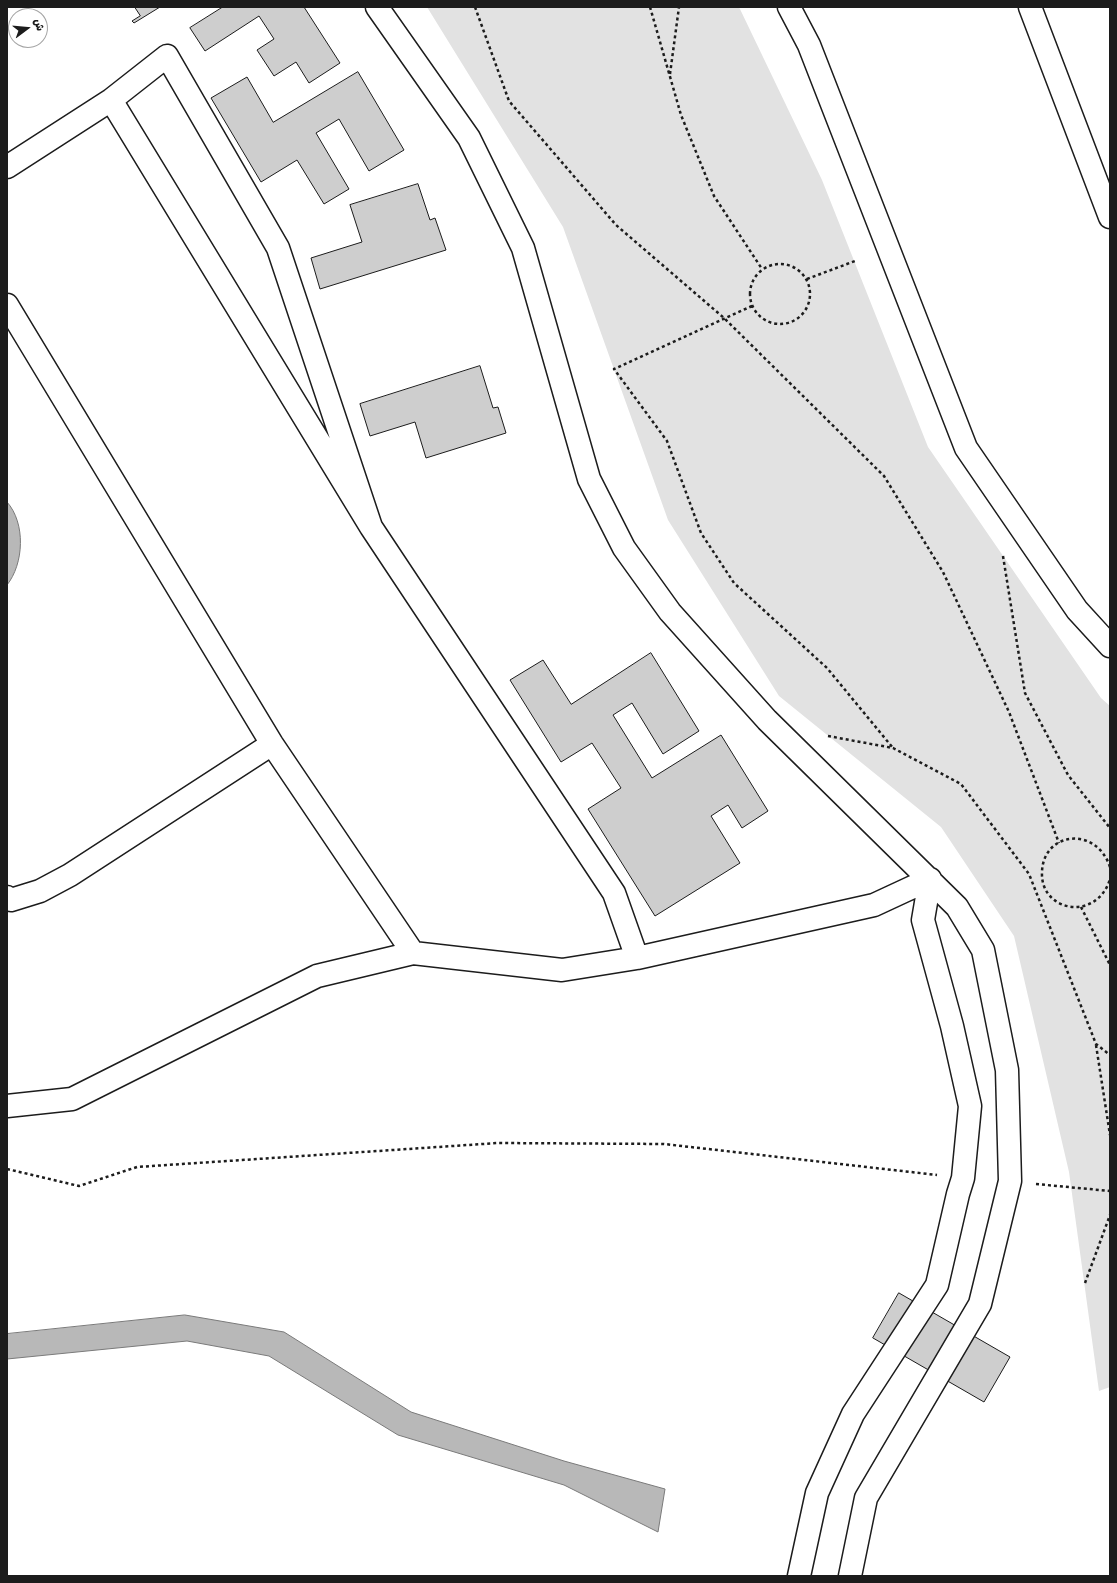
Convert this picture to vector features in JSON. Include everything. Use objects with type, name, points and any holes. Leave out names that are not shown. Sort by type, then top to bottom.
[{"type":"street","points":[[376,7],[469,138],[523,248],[589,479],[624,548],[670,612],[767,720],[957,907],[983,950],[1007,1070],[1010,1181],[980,1304],[866,1498],[850,1576]]},
{"type":"street","points":[[789,7],[809,45],[966,448],[1076,610],[1110,646]]},
{"type":"street","points":[[1030,7],[1110,216]]},
{"type":"street","points":[[7,167],[111,100],[167,56],[278,248],[371,527]]},
{"type":"street","points":[[111,100],[371,527],[614,893],[637,958]]},
{"type":"street","points":[[7,304],[272,744],[413,953]]},
{"type":"street","points":[[7,897],[11,900],[40,891],[70,875],[272,744]]},
{"type":"street","points":[[7,1106],[72,1099],[317,976],[413,953],[562,970],[637,958],[874,905],[930,879]]},
{"type":"street","points":[[799,1576],[817,1493],[853,1414],[937,1285],[963,1178],[970,1106],[952,1026],[922,920],[930,879]]},
{"type":"path","points":[[475,7],[509,101],[616,224],[724,318],[884,476],[943,572],[1006,706],[1058,843]]},
{"type":"path","points":[[650,7],[681,116],[714,196],[762,269]]},
{"type":"path","points":[[670,76],[679,7]]},
{"type":"path","points":[[807,279],[854,261]]},
{"type":"path","points":[[782,263],[792,266],[800,271],[807,279],[810,289],[808,304],[801,316],[793,322],[774,324],[765,321],[757,314],[752,306],[750,296],[751,285],[755,276],[762,269],[772,264],[782,263]]},
{"type":"path","points":[[752,306],[614,369],[667,442],[701,533],[734,583],[827,668],[893,748]]},
{"type":"path","points":[[1003,556],[1025,693],[1068,775],[1110,828]]},
{"type":"path","points":[[828,736],[893,748],[961,784],[1029,874],[1096,1044],[1110,1135]]},
{"type":"path","points":[[1110,867],[1108,856],[1091,841],[1080,838],[1068,839],[1058,843],[1050,851],[1043,861],[1042,873],[1044,885],[1050,895],[1058,903],[1069,907],[1082,907],[1092,904],[1101,897],[1107,889],[1110,879]]},
{"type":"path","points":[[1082,907],[1110,965]]},
{"type":"path","points":[[1096,1044],[1110,1056]]},
{"type":"path","points":[[7,1169],[79,1186],[137,1167],[498,1143],[664,1144],[963,1178]]},
{"type":"path","points":[[1010,1181],[1110,1191]]},
{"type":"path","points":[[1085,1283],[1110,1216]]},
{"type":"shaded area","points":[[427,7],[739,7],[822,180],[928,447],[1101,698],[1110,706],[1110,1387],[1099,1391],[1069,1172],[1014,936],[941,827],[779,696],[668,520],[563,227]]},
{"type":"shaded area","points":[[7,502],[17,521],[20,532],[20,544],[17,566],[7,585]]},
{"type":"shaded area","points":[[185,1315],[284,1332],[411,1412],[564,1461],[665,1489],[658,1532],[564,1485],[398,1435],[269,1356],[187,1341],[7,1359],[7,1334]]},
{"type":"building","points":[[135,7],[160,7],[134,23],[132,21],[140,16]]},
{"type":"building","points":[[223,7],[304,7],[340,63],[309,83],[296,62],[274,76],[257,50],[274,39],[259,16],[205,51],[190,28]]},
{"type":"building","points":[[358,72],[404,150],[369,171],[339,119],[316,133],[349,189],[324,204],[297,160],[261,182],[211,98],[247,77],[273,122]]},
{"type":"building","points":[[418,184],[430,220],[435,218],[446,250],[320,289],[311,258],[362,242],[350,205]]},
{"type":"building","points":[[480,366],[493,408],[498,407],[506,433],[426,458],[415,422],[370,436],[360,404]]},
{"type":"building","points":[[651,653],[699,731],[663,754],[632,703],[613,715],[652,778],[721,735],[768,811],[742,828],[728,805],[711,816],[740,863],[655,916],[588,809],[621,788],[592,743],[561,762],[510,680],[543,660],[571,704]]},
{"type":"building","points":[[899,1293],[1010,1357],[984,1402],[873,1338]]}]
